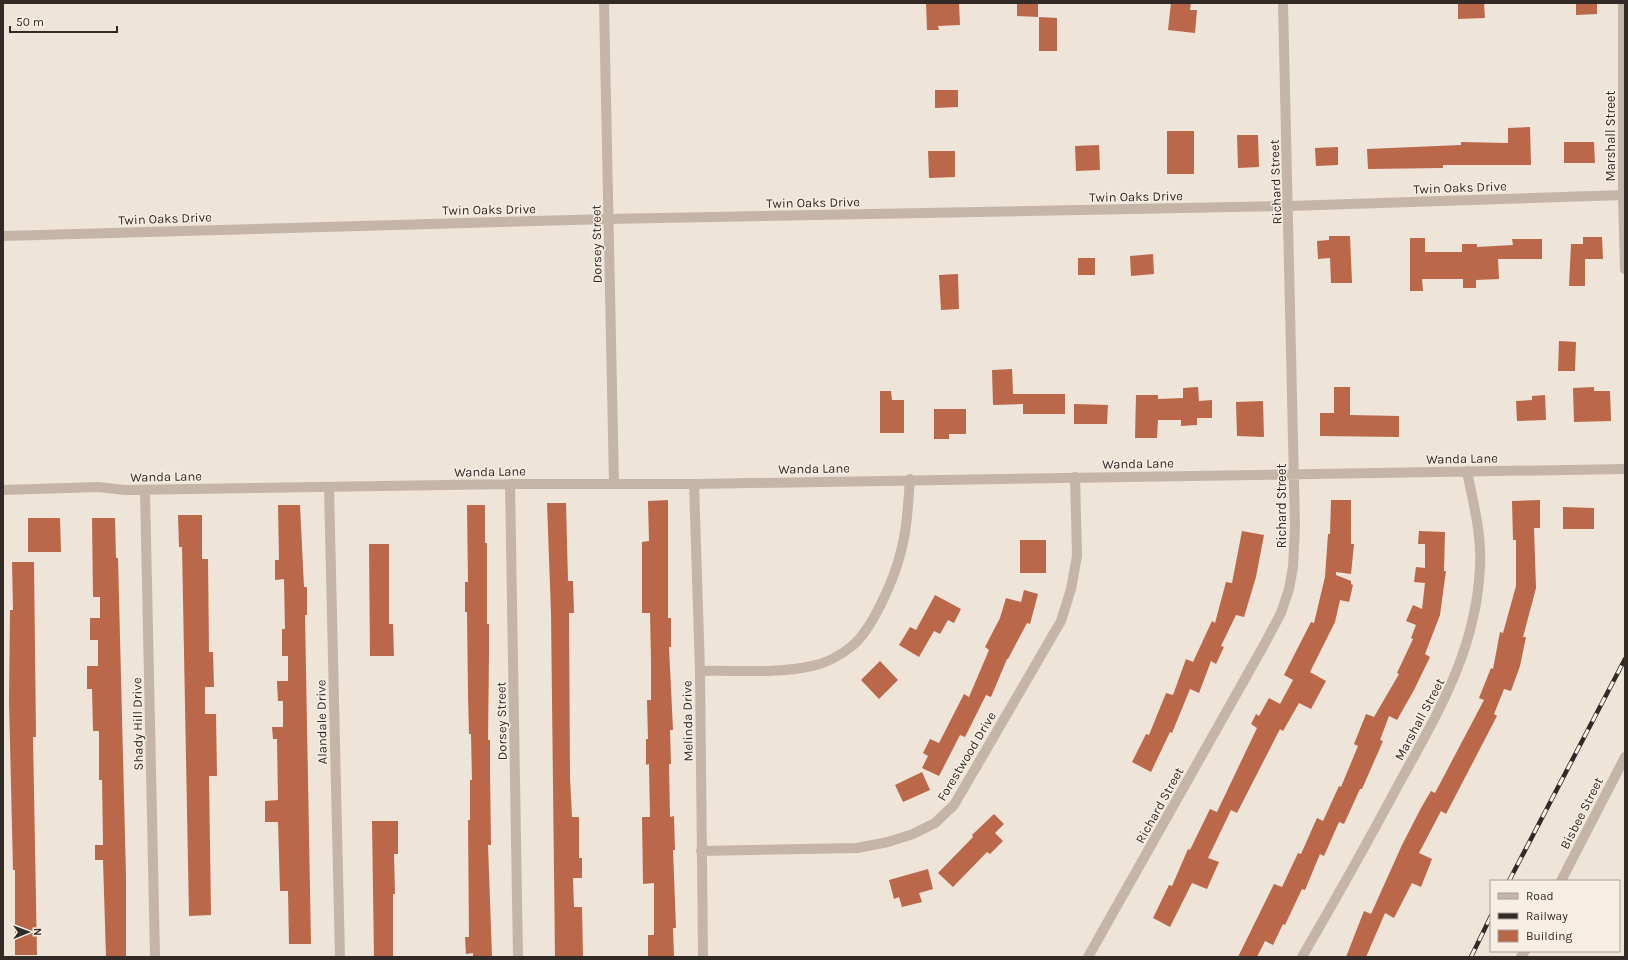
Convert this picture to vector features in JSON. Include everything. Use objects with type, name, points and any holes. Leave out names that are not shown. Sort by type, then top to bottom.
[{"type":"street","name":"Dorsey Street","points":[[604,3],[614,484]]},
{"type":"street","name":"Richard Street","points":[[1088,957],[1281,613],[1294,567],[1295,475],[1283,3]]},
{"type":"street","name":"Marshall Street","points":[[1623,3],[1623,195],[1625,269]]},
{"type":"street","name":"Twin Oaks Drive","points":[[3,236],[608,219],[1289,206],[1623,195]]},
{"type":"street","name":"Wanda Lane","points":[[3,490],[98,487],[125,490],[145,490],[510,484],[694,484],[1625,469]]},
{"type":"street","name":"Marshall Street","points":[[1302,957],[1337,898],[1446,698],[1465,652],[1473,619],[1480,566],[1479,533],[1467,471]]},
{"type":"street","name":"Forestwood Drive","points":[[701,850],[857,848],[888,842],[913,834],[935,823],[954,805],[1061,621],[1072,589],[1078,556],[1075,477]]},
{"type":"street","points":[[700,671],[783,670],[813,666],[834,658],[854,645],[868,627],[889,586],[900,555],[906,525],[910,480]]},
{"type":"street","name":"Dorsey Street","points":[[510,484],[518,957]]},
{"type":"street","name":"Melinda Drive","points":[[694,484],[700,671],[703,957]]},
{"type":"street","name":"Alandale Drive","points":[[329,487],[340,957]]},
{"type":"street","name":"Shady Hill Drive","points":[[145,490],[155,957]]},
{"type":"street","name":"Bisbee Street","points":[[1562,880],[1625,757]]},
{"type":"building","points":[[926,3],[959,3],[960,25],[938,26],[939,30],[927,30]]},
{"type":"building","points":[[1017,3],[1038,3],[1038,17],[1017,16]]},
{"type":"building","points":[[1171,3],[1191,3],[1190,10],[1197,10],[1195,33],[1168,30]]},
{"type":"building","points":[[1458,3],[1484,3],[1485,18],[1458,19]]},
{"type":"building","points":[[1576,3],[1597,3],[1597,14],[1576,15]]},
{"type":"building","points":[[1039,17],[1057,18],[1057,51],[1039,51]]},
{"type":"building","points":[[935,90],[958,90],[958,107],[935,108]]},
{"type":"building","points":[[1530,127],[1531,165],[1443,165],[1443,168],[1368,169],[1367,149],[1461,145],[1461,142],[1508,143],[1508,128]]},
{"type":"building","points":[[1167,131],[1194,131],[1194,174],[1167,174]]},
{"type":"building","points":[[1237,135],[1258,135],[1259,167],[1238,168]]},
{"type":"building","points":[[1564,142],[1594,142],[1595,163],[1564,163]]},
{"type":"building","points":[[1099,145],[1100,170],[1076,171],[1075,146]]},
{"type":"building","points":[[1338,147],[1338,165],[1316,166],[1315,148]]},
{"type":"building","points":[[928,151],[955,151],[955,177],[929,178]]},
{"type":"building","points":[[1329,236],[1350,236],[1352,283],[1331,283],[1330,258],[1318,259],[1317,241],[1329,240]]},
{"type":"building","points":[[1583,237],[1602,237],[1603,259],[1585,259],[1585,286],[1569,286],[1571,244],[1583,244]]},
{"type":"building","points":[[1410,238],[1425,238],[1425,252],[1462,252],[1462,244],[1477,244],[1477,247],[1513,245],[1512,239],[1542,239],[1542,259],[1498,259],[1499,279],[1476,280],[1476,288],[1463,288],[1463,279],[1422,279],[1423,291],[1410,291]]},
{"type":"building","points":[[1153,254],[1154,274],[1131,276],[1130,256]]},
{"type":"building","points":[[1078,258],[1095,258],[1095,275],[1078,275]]},
{"type":"building","points":[[958,274],[959,309],[941,310],[939,275]]},
{"type":"building","points":[[1559,341],[1576,342],[1575,371],[1558,371]]},
{"type":"building","points":[[1012,369],[1013,394],[1065,394],[1065,414],[1023,414],[1023,404],[993,405],[992,370]]},
{"type":"building","points":[[1198,387],[1199,401],[1212,400],[1212,418],[1197,418],[1197,425],[1181,426],[1181,420],[1158,420],[1157,438],[1135,438],[1136,395],[1158,395],[1158,399],[1183,398],[1183,388]]},
{"type":"building","points":[[1334,387],[1350,387],[1350,415],[1399,416],[1399,437],[1320,436],[1320,413],[1334,413]]},
{"type":"building","points":[[1594,387],[1594,391],[1610,391],[1611,421],[1574,422],[1573,388]]},
{"type":"building","points":[[880,391],[891,391],[892,400],[904,400],[904,433],[880,433]]},
{"type":"building","points":[[1545,395],[1546,420],[1517,421],[1516,401],[1532,400],[1532,396]]},
{"type":"building","points":[[1263,401],[1264,437],[1237,436],[1236,402]]},
{"type":"building","points":[[1074,404],[1108,405],[1107,424],[1074,424]]},
{"type":"building","points":[[934,409],[966,409],[966,434],[949,434],[949,439],[934,439]]},
{"type":"building","points":[[668,500],[668,618],[671,618],[671,647],[669,647],[673,730],[670,730],[671,764],[669,764],[670,817],[674,816],[675,850],[673,850],[676,928],[673,928],[674,957],[648,957],[648,935],[654,935],[654,883],[643,884],[642,817],[650,817],[649,764],[646,765],[646,739],[648,739],[647,700],[651,700],[651,660],[650,613],[642,613],[642,542],[649,541],[648,501]]},
{"type":"building","points":[[1331,500],[1351,500],[1351,544],[1354,544],[1351,574],[1336,572],[1336,575],[1351,581],[1351,584],[1353,585],[1349,602],[1340,600],[1335,622],[1310,672],[1326,681],[1311,709],[1299,703],[1283,731],[1280,729],[1237,813],[1231,810],[1208,858],[1219,862],[1207,889],[1192,883],[1170,927],[1153,918],[1169,885],[1172,886],[1188,849],[1190,850],[1210,809],[1217,812],[1257,728],[1251,724],[1256,714],[1259,716],[1269,698],[1280,704],[1293,680],[1284,675],[1311,622],[1314,623],[1325,577],[1328,534],[1330,534]]},
{"type":"building","points":[[1540,500],[1540,528],[1534,528],[1536,588],[1523,637],[1526,637],[1520,666],[1511,691],[1504,689],[1494,714],[1497,716],[1446,814],[1441,811],[1419,853],[1432,859],[1421,887],[1412,883],[1394,918],[1385,913],[1366,957],[1346,957],[1364,911],[1371,914],[1402,845],[1421,808],[1431,791],[1435,793],[1484,700],[1479,698],[1491,668],[1493,669],[1500,632],[1503,633],[1516,586],[1516,540],[1513,540],[1512,501]]},
{"type":"building","points":[[547,503],[566,503],[568,581],[573,581],[574,613],[569,613],[570,778],[572,817],[579,817],[579,858],[582,858],[582,878],[573,878],[574,907],[582,907],[583,957],[555,957],[551,613]]},
{"type":"building","points":[[278,505],[300,505],[304,587],[307,587],[307,615],[305,615],[311,944],[289,944],[288,891],[280,891],[278,822],[265,822],[265,801],[278,800],[277,739],[273,739],[272,727],[283,727],[283,701],[278,701],[277,681],[288,681],[288,656],[282,656],[282,629],[285,629],[284,579],[275,580],[275,560],[279,560]]},
{"type":"building","points":[[467,505],[485,505],[485,543],[487,543],[487,624],[489,624],[488,740],[490,740],[491,845],[488,845],[492,957],[473,957],[473,953],[466,954],[465,937],[469,937],[468,820],[470,820],[470,780],[472,780],[471,734],[469,734],[467,612],[465,612],[465,582],[468,582]]},
{"type":"building","points":[[1563,507],[1594,508],[1594,529],[1563,529]]},
{"type":"building","points":[[178,515],[202,515],[202,559],[208,559],[209,652],[213,652],[214,687],[205,687],[205,714],[216,714],[217,776],[209,776],[211,915],[189,916],[182,547],[179,547]]},
{"type":"building","points":[[28,518],[60,518],[61,552],[28,552]]},
{"type":"building","points":[[92,518],[115,518],[116,558],[118,558],[126,876],[126,956],[106,957],[103,860],[95,860],[95,845],[103,845],[102,780],[99,780],[99,731],[93,731],[92,689],[87,689],[87,666],[98,666],[98,640],[90,640],[90,618],[100,618],[100,597],[93,597]]},
{"type":"building","points":[[1242,531],[1264,535],[1256,577],[1244,617],[1236,615],[1221,646],[1224,647],[1216,664],[1211,661],[1199,693],[1190,689],[1172,733],[1170,732],[1151,772],[1132,762],[1146,734],[1149,735],[1166,693],[1173,695],[1186,659],[1193,662],[1212,621],[1215,623],[1226,582],[1232,583]]},
{"type":"building","points":[[1419,531],[1445,532],[1444,571],[1446,571],[1440,615],[1425,654],[1430,657],[1397,720],[1389,716],[1380,740],[1383,741],[1362,789],[1360,789],[1344,824],[1339,822],[1324,856],[1320,854],[1305,890],[1302,889],[1285,925],[1283,924],[1273,945],[1265,941],[1257,957],[1238,957],[1274,884],[1282,887],[1298,853],[1301,854],[1317,818],[1323,821],[1339,786],[1341,787],[1358,746],[1354,744],[1366,714],[1374,717],[1399,674],[1397,673],[1413,639],[1411,638],[1416,625],[1406,621],[1413,605],[1422,609],[1425,583],[1414,582],[1416,567],[1425,568],[1425,544],[1418,544]]},
{"type":"building","points":[[1020,540],[1046,540],[1046,573],[1020,573]]},
{"type":"building","points":[[369,544],[389,544],[389,624],[393,624],[394,656],[370,656]]},
{"type":"building","points":[[12,562],[34,562],[36,737],[33,737],[37,955],[15,955],[15,870],[13,870],[9,700],[10,610],[13,610]]},
{"type":"building","points":[[1024,590],[1038,594],[1030,624],[1027,623],[1007,659],[991,697],[986,695],[965,737],[960,735],[939,776],[922,768],[928,756],[923,753],[930,739],[939,743],[964,694],[969,697],[989,650],[985,647],[1000,618],[1006,598],[1021,602]]},
{"type":"building","points":[[935,595],[961,609],[954,623],[948,620],[940,634],[934,631],[919,657],[899,645],[910,627],[916,630]]},
{"type":"building","points":[[880,661],[898,680],[879,699],[861,680]]},
{"type":"building","points":[[922,772],[930,790],[903,802],[895,785]]},
{"type":"building","points":[[994,814],[1004,824],[995,833],[1003,841],[990,854],[987,852],[953,887],[938,873],[973,837],[972,835]]},
{"type":"building","points":[[372,821],[398,821],[398,854],[394,854],[395,894],[393,894],[393,957],[374,957]]},
{"type":"building","points":[[928,869],[933,889],[919,893],[922,902],[902,907],[899,897],[894,899],[889,880]]},
{"type":"railway","points":[[1510,880],[1625,659]]},
{"type":"railway","points":[[1471,957],[1490,918]]}]
